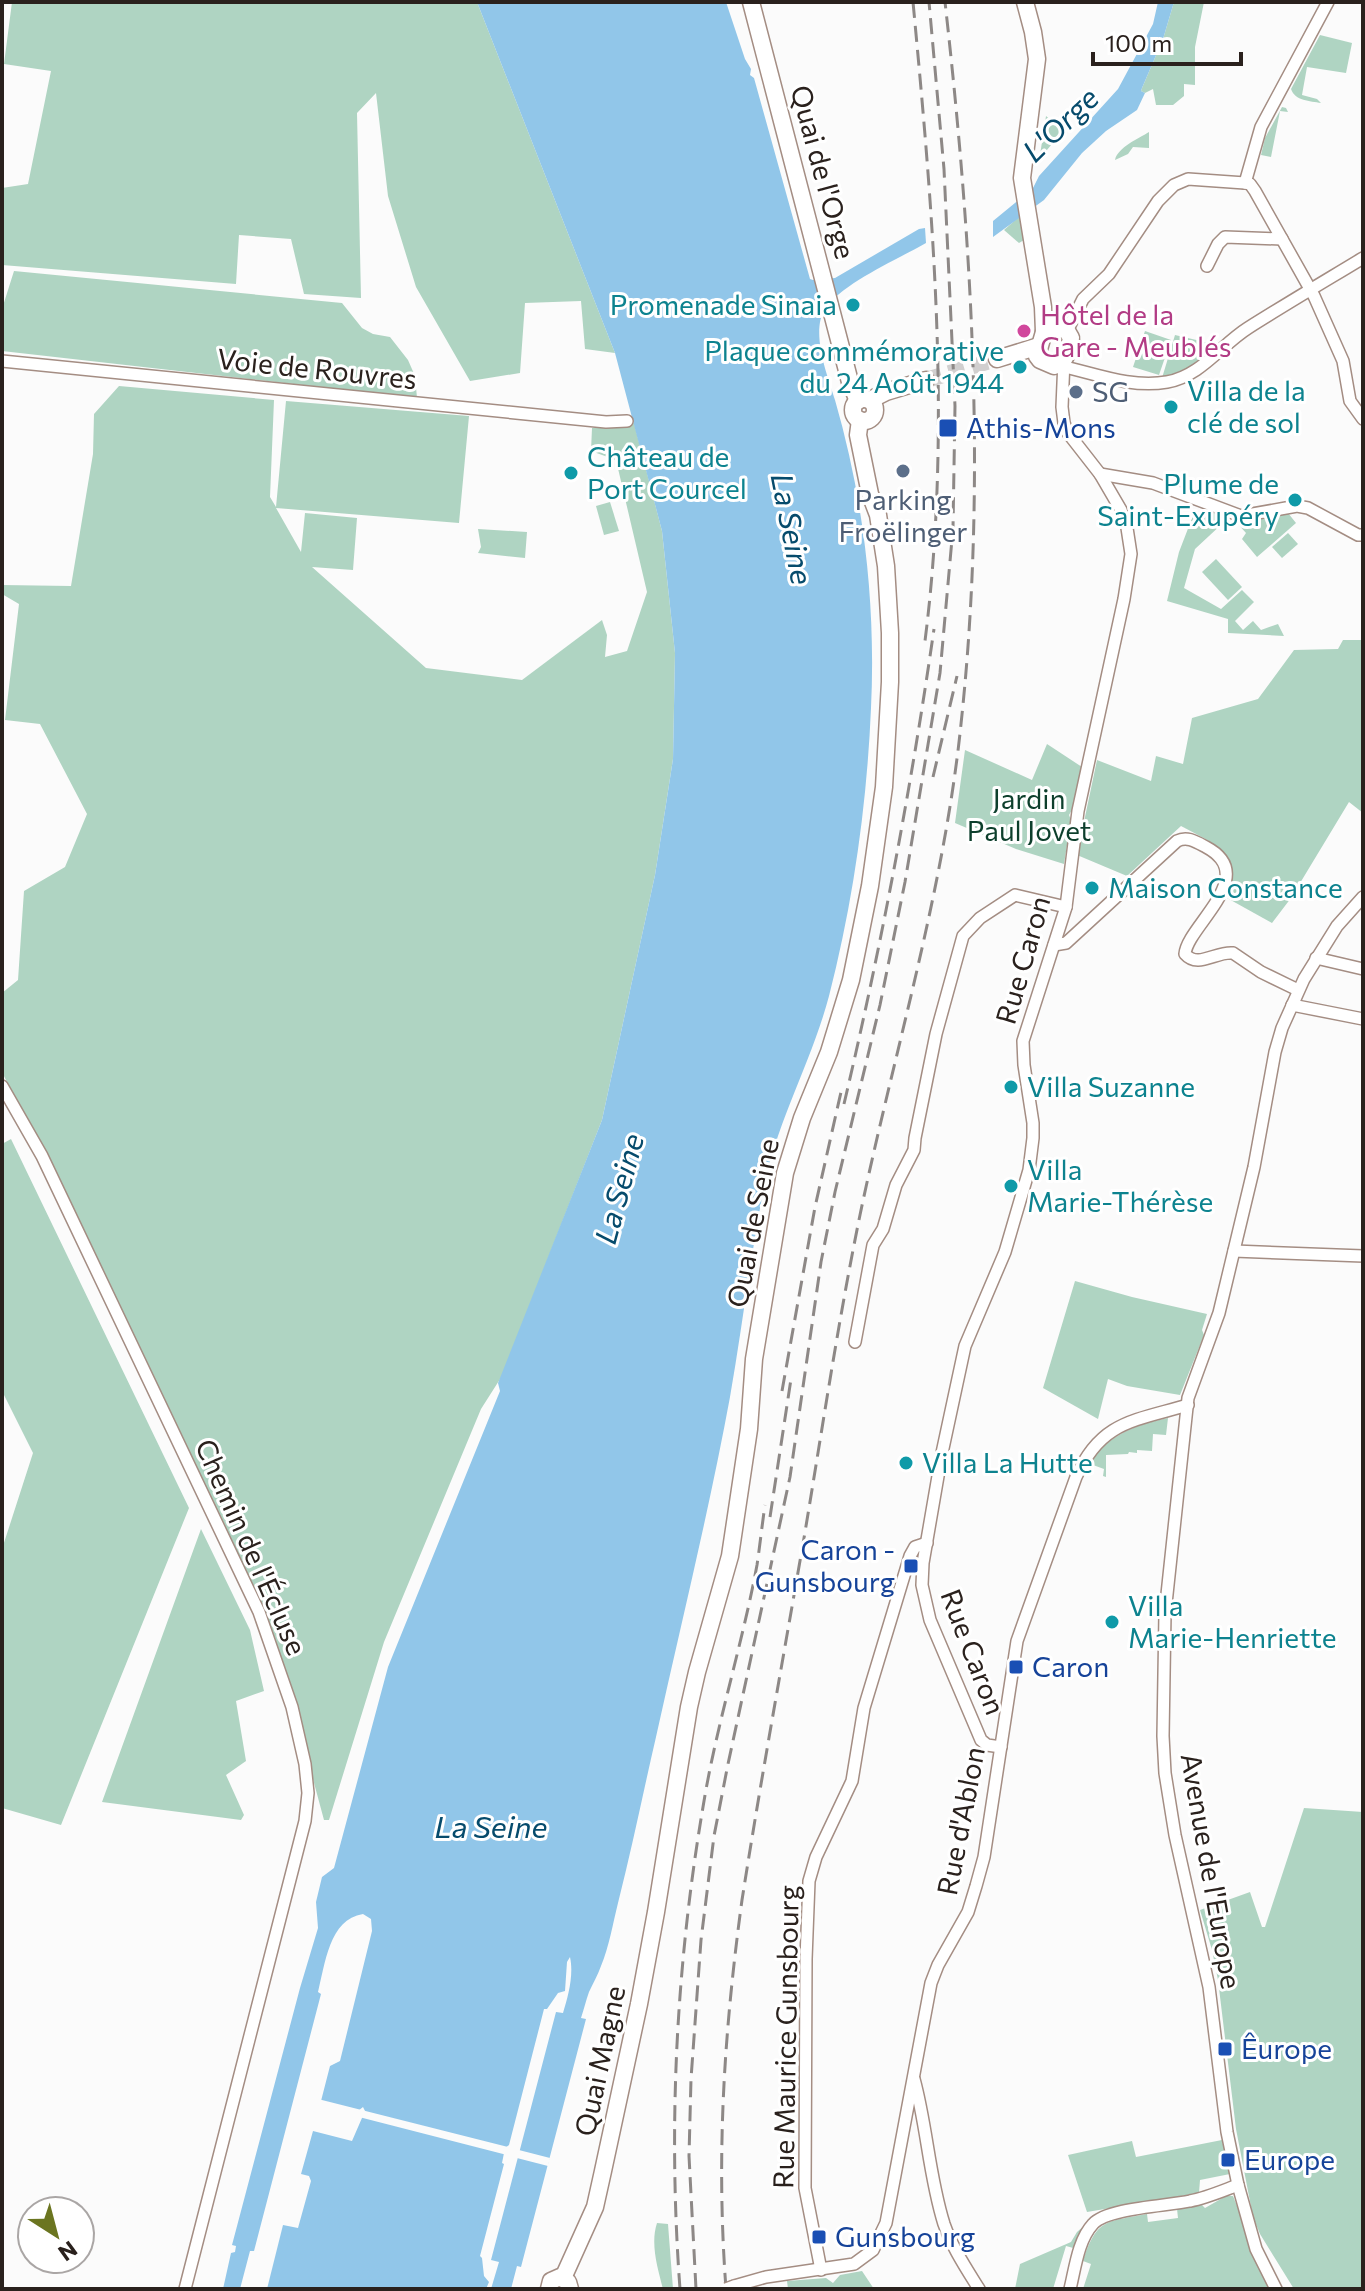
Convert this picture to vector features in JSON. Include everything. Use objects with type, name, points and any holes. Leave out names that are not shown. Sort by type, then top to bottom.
[{"type":"main road","name":"Quai de l'Orge","points":[[751,2],[850,382],[864,400],[854,405],[853,412],[863,420]]},
{"type":"main road","points":[[997,359],[1044,336],[1071,338],[1065,363],[1054,366],[1040,360],[1044,336],[1022,166],[1037,59],[1025,2]]},
{"type":"main road","points":[[864,400],[926,380]]},
{"type":"main road","name":"Quai de Seine","points":[[666,1849],[691,1695],[732,1545],[749,1429],[754,1359],[785,1173],[802,1118],[829,1052],[854,967],[870,886],[884,787],[890,682],[889,609],[878,515],[879,490],[863,420]]},
{"type":"main road","name":"Quai Magne","points":[[567,2284],[595,2207],[639,2004],[666,1849]]},
{"type":"main road","points":[[549,2289],[554,2279],[567,2284]]},
{"type":"street","points":[[1245,183],[1261,127],[1328,2]]},
{"type":"street","points":[[1044,336],[1109,274],[1158,201],[1174,185],[1188,179],[1245,183],[1253,188],[1311,289],[1343,361],[1350,401],[1363,419]]},
{"type":"street","points":[[1207,266],[1225,237],[1282,239]]},
{"type":"street","points":[[1065,363],[1113,380],[1151,383],[1182,377],[1245,330],[1363,258]]},
{"type":"street","name":"Voie de Rouvres","points":[[2,361],[606,422],[627,421]]},
{"type":"street","name":"Rue Caron","points":[[1001,1747],[987,1745],[981,1740],[930,1620],[922,1585],[923,1563],[965,1346],[1005,1252],[1029,1170],[1033,1123],[1023,1041],[1066,907],[1078,811],[1131,554],[1121,510],[1064,423],[1065,363]]},
{"type":"street","points":[[1100,474],[1153,483],[1241,516],[1297,506],[1308,508],[1363,535]]},
{"type":"street","points":[[1054,945],[1066,943],[1177,841],[1191,839],[1216,854],[1225,876],[1220,895],[1186,947],[1186,955],[1196,961],[1227,951],[1298,990]]},
{"type":"street","points":[[855,1342],[873,1245],[883,1229],[896,1185],[914,1150],[936,1034],[963,936],[980,918],[1015,895],[1066,907]]},
{"type":"street","name":"Avenue de l'Europe","points":[[1276,2289],[1249,2233],[1238,2185],[1227,2132],[1209,1987],[1175,1835],[1165,1773],[1163,1736],[1165,1613],[1188,1405],[1219,1313],[1254,1167],[1275,1052],[1298,990],[1316,958],[1337,926],[1363,897]]},
{"type":"street","points":[[1316,958],[1363,969]]},
{"type":"street","points":[[1292,1005],[1363,1019]]},
{"type":"street","name":"Chemin de l'Écluse","points":[[2,1086],[42,1156],[259,1612],[292,1707],[305,1764],[308,1793],[305,1821],[185,2289]]},
{"type":"street","points":[[1234,1251],[1363,1256]]},
{"type":"street","name":"Rue d'Ablon","points":[[730,2288],[766,2277],[849,2265],[873,2250],[879,2240],[886,2223],[931,1983],[968,1912],[984,1857],[1020,1631],[1083,1461],[1095,1444],[1116,1428],[1188,1405]]},
{"type":"street","name":"Rue Maurice Gunsbourg","points":[[821,2270],[805,2188],[809,1881],[816,1857],[852,1781],[864,1708],[910,1556],[915,1547],[927,1543]]},
{"type":"street","points":[[914,2078],[944,2225],[979,2289]]},
{"type":"street","points":[[1070,2289],[1083,2240],[1089,2228],[1100,2218],[1118,2212],[1199,2199],[1238,2185]]},
{"type":"green space","points":[[12,2],[477,2],[615,353],[585,349],[581,301],[525,303],[520,373],[470,381],[416,287],[388,196],[376,93],[357,113],[361,298],[304,294],[291,239],[239,235],[236,284],[2,265],[2,188],[28,184],[51,71],[4,64]]},
{"type":"green space","points":[[1174,2],[1204,2],[1195,47],[1195,85],[1184,84],[1184,96],[1173,105],[1156,105],[1153,89],[1145,93],[1141,91],[1163,39]]},
{"type":"green space","points":[[1320,35],[1352,43],[1346,73],[1307,67],[1302,95],[1321,103],[1299,98],[1291,89]]},
{"type":"green space","points":[[1282,107],[1288,112],[1280,111],[1271,157],[1261,155],[1265,138]]},
{"type":"green space","points":[[1046,116],[1063,131],[1041,157],[1040,155]]},
{"type":"green space","points":[[1149,132],[1149,148],[1133,147],[1128,154],[1115,160],[1124,147]]},
{"type":"green space","points":[[1020,216],[1024,240],[1019,243],[1004,230]]},
{"type":"green space","points":[[14,271],[342,303],[362,328],[390,337],[408,360],[415,376],[417,398],[2,351],[2,309]]},
{"type":"green space","points":[[1145,331],[1171,340],[1159,375],[1133,367]]},
{"type":"green space","points":[[1175,335],[1222,346],[1186,371],[1162,378]]},
{"type":"green space","points":[[119,386],[274,400],[270,497],[276,507],[286,401],[469,416],[459,523],[276,508],[301,552],[305,513],[357,518],[353,570],[312,567],[426,668],[522,680],[602,620],[607,635],[605,657],[627,651],[647,592],[616,460],[591,451],[592,428],[634,423],[662,531],[675,653],[673,759],[655,875],[602,1120],[502,1376],[481,1409],[384,1642],[329,1820],[324,1820],[283,1668],[107,1285],[2,1072],[2,993],[18,980],[24,891],[65,867],[87,814],[40,724],[5,720],[19,604],[2,594],[2,585],[71,586],[93,454],[94,414]]},
{"type":"green space","points":[[610,502],[619,531],[604,535],[596,506]]},
{"type":"green space","points":[[1207,510],[1222,515],[1223,523],[1195,549],[1184,588],[1221,609],[1242,590],[1254,602],[1235,621],[1243,630],[1253,621],[1261,630],[1278,624],[1284,636],[1228,633],[1228,619],[1167,601],[1179,552],[1194,513]]},
{"type":"green space","points":[[1288,513],[1296,523],[1257,557],[1242,539],[1246,533],[1237,523]]},
{"type":"green space","points":[[478,529],[527,532],[525,558],[478,553],[481,547]]},
{"type":"green space","points":[[1288,533],[1298,544],[1282,558],[1272,547]]},
{"type":"green space","points":[[1216,559],[1242,587],[1228,600],[1202,572]]},
{"type":"green space","points":[[1343,640],[1363,640],[1363,813],[1349,802],[1291,898],[1272,923],[1227,898],[1232,883],[1229,861],[1214,845],[1181,826],[1127,876],[1077,855],[1097,760],[1151,781],[1156,756],[1183,764],[1192,718],[1258,699],[1294,650],[1338,649]]},
{"type":"green space","name":"Jardin Paul Jovet","points":[[1047,744],[1082,767],[1069,815],[1071,820],[1064,864],[1016,849],[955,823],[965,750],[1032,780]]},
{"type":"green space","points":[[11,1139],[189,1508],[61,1825],[2,1808],[2,1549],[33,1453],[2,1391],[2,1144]]},
{"type":"green space","points":[[1075,1281],[1207,1314],[1202,1330],[1204,1335],[1180,1395],[1127,1386],[1108,1379],[1098,1419],[1043,1388]]},
{"type":"green space","points":[[1168,1418],[1166,1435],[1153,1434],[1152,1451],[1106,1455],[1106,1477],[1103,1476],[1104,1469],[1093,1465],[1090,1471],[1085,1469],[1102,1448],[1120,1434]]},
{"type":"green space","points":[[201,1529],[250,1630],[264,1691],[236,1701],[246,1761],[226,1775],[244,1815],[241,1820],[102,1802]]},
{"type":"green space","points":[[1304,1808],[1363,1812],[1363,2289],[1294,2289],[1260,2234],[1253,2217],[1236,2129],[1218,1980],[1200,1910],[1250,1892],[1262,1927],[1265,1927]]},
{"type":"green space","points":[[1222,2140],[1230,2174],[1200,2180],[1199,2193],[1087,2212],[1068,2155],[1132,2141],[1136,2157]]},
{"type":"green space","points":[[1226,2196],[1233,2196],[1263,2271],[1274,2289],[1083,2289],[1091,2264],[1083,2261],[1093,2237],[1105,2224],[1147,2214],[1148,2222],[1178,2218],[1177,2209],[1202,2205],[1205,2208]]},
{"type":"green space","points":[[657,2223],[668,2224],[673,2289],[663,2289],[659,2273],[655,2248]]},
{"type":"green space","points":[[1086,2224],[1077,2249],[1066,2246],[1053,2289],[1015,2289],[1020,2264],[1071,2242]]},
{"type":"green space","points":[[862,2271],[874,2289],[788,2289],[787,2281],[826,2278],[833,2283],[840,2275]]},
{"type":"water","name":"La Seine","points":[[477,2],[726,2],[751,69],[750,75],[754,78],[810,279],[835,278],[919,229],[925,228],[926,243],[844,290],[825,309],[821,319],[822,354],[854,476],[866,553],[872,630],[866,780],[852,889],[822,1021],[769,1166],[722,1440],[704,1525],[628,1862],[606,1951],[581,2018],[586,2019],[521,2267],[517,2266],[511,2289],[491,2289],[499,2262],[491,2260],[556,2012],[563,2013],[571,1971],[570,1957],[565,1991],[558,1993],[544,2009],[509,2145],[505,2148],[504,2164],[480,2256],[484,2276],[489,2282],[486,2289],[267,2289],[283,2225],[298,2228],[311,2181],[309,2176],[301,2174],[313,2131],[352,2141],[365,2111],[363,2107],[358,2111],[321,2101],[330,2066],[340,2061],[372,1931],[371,1919],[363,1914],[343,1924],[330,1945],[318,1992],[321,1994],[254,2251],[250,2251],[240,2289],[223,2289],[231,2253],[235,2252],[236,2246],[232,2245],[318,1928],[316,1902],[322,1877],[334,1868],[388,1667],[500,1391],[498,1383],[602,1120],[655,875],[673,759],[675,653],[662,531],[615,353]]},
{"type":"water","points":[[1158,2],[1174,2],[1163,39],[1142,88],[1141,91],[1145,93],[1137,110],[1106,131],[1082,153],[1044,200],[993,237],[993,221],[1033,188],[1039,176],[1118,89],[1153,24]]},
{"type":"pier","points":[[318,2099],[512,2148],[507,2155],[359,2117],[360,2114],[320,2105]]},
{"type":"pier","points":[[515,2149],[550,2158],[548,2166],[513,2157]]},
{"type":"tunnel","points":[[926,380],[997,359]]},
{"type":"railway","points":[[913,2],[937,321],[937,481],[925,641]]},
{"type":"railway","points":[[696,2289],[689,2156],[691,2079],[701,1940],[714,1836],[790,1477],[821,1262],[905,882],[940,673],[953,528],[955,406],[944,169],[929,2]]},
{"type":"railway","points":[[726,2289],[722,2142],[726,2046],[742,1900],[844,1296],[873,1154],[931,909],[961,724],[973,543],[973,363],[963,182],[945,2]]},
{"type":"railway","points":[[844,1104],[894,868],[934,629]]},
{"type":"railway","points":[[933,777],[957,676]]},
{"type":"railway","points":[[782,1391],[815,1207],[841,1092]]},
{"type":"railway","points":[[770,1517],[791,1379]]},
{"type":"railway","points":[[680,2289],[675,2108],[686,1927],[708,1777],[751,1595],[765,1505]]},
{"type":"place","name":"Promenade Sinaia","points":[[853,305]]},
{"type":"place","name":"Hôtel de la Gare - Meublés","points":[[1024,331]]},
{"type":"place","name":"Plaque commémorative du 24 Août 1944","points":[[1020,367]]},
{"type":"place","name":"SG","points":[[1076,392]]},
{"type":"place","name":"Villa de la clé de sol","points":[[1171,407]]},
{"type":"place","name":"Athis-Mons","points":[[948,428]]},
{"type":"place","name":"Parking Froëlinger","points":[[903,471]]},
{"type":"place","name":"Château de Port Courcel","points":[[571,473]]},
{"type":"place","name":"Plume de Saint-Exupéry","points":[[1295,500]]},
{"type":"place","name":"Maison Constance","points":[[1092,888]]},
{"type":"place","name":"Villa Suzanne","points":[[1011,1087]]},
{"type":"place","name":"Villa Marie-Thérèse","points":[[1011,1186]]},
{"type":"place","name":"Villa La Hutte","points":[[906,1463]]},
{"type":"place","name":"Caron - Gunsbourg","points":[[911,1566]]},
{"type":"place","name":"Villa Marie-Henriette","points":[[1112,1622]]},
{"type":"place","name":"Caron","points":[[1016,1667]]},
{"type":"place","name":"Êurope","points":[[1225,2049]]},
{"type":"place","name":"Europe","points":[[1228,2160]]},
{"type":"place","name":"Gunsbourg","points":[[819,2237]]},
{"type":"water label","name":"L'Orge","points":[[1061,125]]}]
